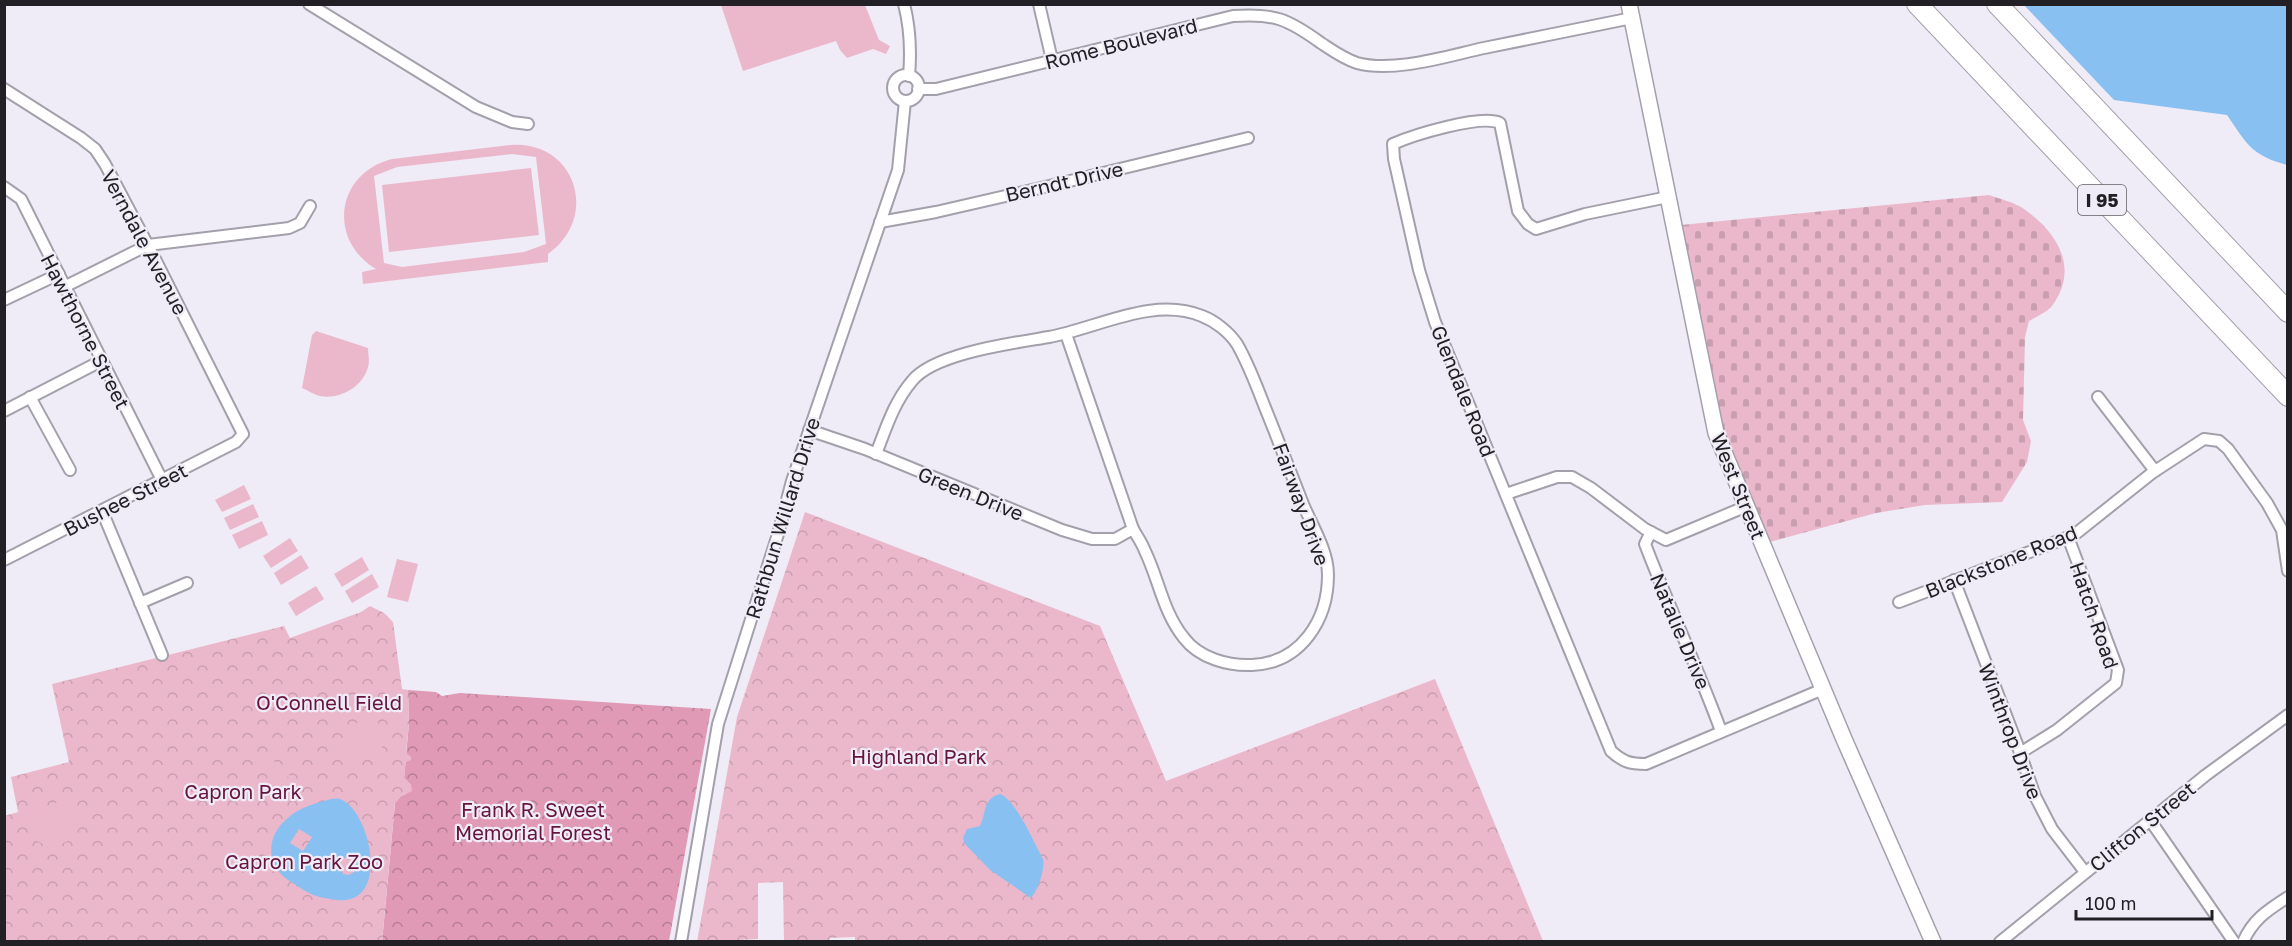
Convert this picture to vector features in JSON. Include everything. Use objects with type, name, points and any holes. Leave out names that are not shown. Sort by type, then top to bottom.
[{"type":"highway","name":"I 95","points":[[1917,4],[2288,396]]},
{"type":"highway","points":[[1997,4],[2288,312]]},
{"type":"main road","name":"West Street","points":[[1631,11],[1716,433],[1933,942]]},
{"type":"street","points":[[309,4],[476,107],[512,122],[528,124]]},
{"type":"street","points":[[904,4],[909,37],[909,76],[917,82],[918,89],[913,99],[905,101]]},
{"type":"street","points":[[1040,4],[1052,60]]},
{"type":"street","name":"Rome Boulevard","points":[[918,89],[936,89],[1233,16],[1259,14],[1280,18],[1299,27],[1339,56],[1358,63],[1379,66],[1427,60],[1631,11]]},
{"type":"street","name":"Rathbun Willard Drive","points":[[681,942],[718,724],[809,430],[898,170],[905,101],[895,95],[893,89],[899,77],[909,76]]},
{"type":"street","name":"Verndale Avenue","points":[[4,88],[95,149],[148,245],[243,434]]},
{"type":"street","name":"Glendale Road","points":[[1668,197],[1585,214],[1536,229],[1528,224],[1518,211],[1500,123],[1492,119],[1470,122],[1413,135],[1393,144],[1394,159],[1416,258],[1435,322],[1611,751],[1621,760],[1631,764],[1646,764],[1823,688]]},
{"type":"street","name":"Berndt Drive","points":[[880,222],[936,212],[1248,138]]},
{"type":"street","name":"Hawthorne Street","points":[[5,187],[21,199],[162,480]]},
{"type":"street","points":[[64,286],[148,245],[289,228],[300,224],[310,206]]},
{"type":"street","points":[[4,300],[59,274]]},
{"type":"street","name":"Fairway Drive","points":[[876,454],[895,406],[913,379],[934,364],[1007,344],[1066,334],[1159,309],[1203,316],[1221,327],[1236,343],[1252,375],[1303,505],[1321,544],[1328,571],[1323,613],[1313,630],[1296,650],[1275,661],[1254,665],[1228,664],[1209,657],[1186,642],[1173,623],[1146,552],[1133,529],[1066,334]]},
{"type":"street","points":[[4,411],[101,361]]},
{"type":"street","points":[[2098,397],[2156,471]]},
{"type":"street","points":[[30,398],[70,470]]},
{"type":"street","name":"Green Drive","points":[[809,430],[876,454],[1062,530],[1092,539],[1115,539],[1133,529]]},
{"type":"street","name":"Bushee Street","points":[[4,560],[236,442],[243,434]]},
{"type":"street","name":"Blackstone Road","points":[[1899,602],[2068,537],[2114,505],[2156,471],[2204,439],[2218,440],[2241,466],[2267,502],[2282,530],[2288,571]]},
{"type":"street","points":[[1506,494],[1557,477],[1572,477],[1666,540],[1747,506]]},
{"type":"street","points":[[102,511],[162,655]]},
{"type":"street","name":"Natalie Drive","points":[[1651,532],[1645,544],[1672,613],[1698,668],[1721,731]]},
{"type":"street","name":"Hatch Road","points":[[2020,753],[2057,730],[2116,683],[2118,670],[2068,537]]},
{"type":"street","name":"Winthrop Drive","points":[[1954,580],[2035,796],[2071,857],[2085,872]]},
{"type":"street","points":[[140,603],[187,583]]},
{"type":"street","name":"Clifton Street","points":[[2000,942],[2206,775],[2288,715]]},
{"type":"street","points":[[2150,820],[2234,942]]},
{"type":"street","points":[[2243,942],[2250,926],[2260,915],[2288,897]]},
{"type":"green space","points":[[721,5],[865,5],[879,40],[890,46],[886,54],[873,49],[847,58],[836,41],[743,71]]},
{"type":"green space","points":[[511,145],[533,147],[552,155],[565,168],[573,184],[576,202],[573,221],[564,239],[548,254],[548,262],[363,284],[362,272],[376,269],[360,257],[350,242],[345,225],[345,208],[349,192],[359,178],[373,167],[392,159]],"holes":[[[512,154],[536,157],[546,244],[524,252],[402,267],[384,263],[374,176],[397,167]]]},
{"type":"green space","points":[[531,168],[539,235],[389,252],[382,185]]},
{"type":"green space","points":[[1989,195],[2016,204],[2036,218],[2055,240],[2064,265],[2064,278],[2060,292],[2052,306],[2029,321],[2025,337],[2023,420],[2031,441],[2027,462],[2002,502],[1925,505],[1876,513],[1770,542],[1725,441],[1681,225]]},
{"type":"green space","points":[[316,331],[368,348],[369,362],[365,374],[356,386],[342,394],[327,397],[302,388],[312,335]]},
{"type":"green space","points":[[244,485],[251,499],[222,512],[215,500]]},
{"type":"green space","points":[[253,504],[259,517],[230,530],[224,518]]},
{"type":"green space","name":"Highland Park","points":[[805,512],[1100,626],[1166,781],[1435,679],[1543,941],[855,942],[855,937],[830,938],[829,941],[784,941],[783,882],[758,883],[758,939],[697,942],[737,717]]},
{"type":"green space","points":[[262,521],[268,535],[239,549],[232,535]]},
{"type":"green space","points":[[290,538],[298,551],[271,568],[263,556]]},
{"type":"green space","points":[[301,555],[309,568],[281,585],[274,573]]},
{"type":"green space","points":[[362,557],[369,570],[342,587],[334,574]]},
{"type":"green space","points":[[397,559],[418,564],[408,602],[387,597]]},
{"type":"green space","points":[[372,574],[379,587],[352,603],[345,591]]},
{"type":"green space","points":[[316,586],[324,599],[296,616],[288,603]]},
{"type":"green space","name":"Capron Park","points":[[370,606],[384,613],[393,622],[402,689],[408,690],[409,723],[406,753],[411,757],[411,760],[406,762],[404,778],[411,785],[412,791],[401,796],[395,803],[382,941],[5,941],[4,816],[18,812],[11,777],[69,762],[52,684],[284,626],[290,638],[361,612]]},
{"type":"green space","name":"Frank R. Sweet Memorial Forest","points":[[408,690],[436,692],[442,696],[460,693],[711,709],[669,941],[382,942],[395,803],[406,794],[411,785],[404,778],[409,723]]},
{"type":"green space","points":[[368,720],[378,722],[382,748],[386,751],[386,757],[382,760],[376,756],[349,760],[344,746],[346,734],[354,725]]},
{"type":"green space","points":[[267,761],[277,762],[284,766],[288,772],[291,781],[289,782],[287,771],[280,767],[247,773],[254,769],[254,765]]},
{"type":"green space","points":[[278,777],[281,783],[252,797],[249,782]]},
{"type":"green space","points":[[62,801],[76,807],[80,813],[76,834],[63,843],[49,839],[44,844],[27,837],[36,831],[33,825],[24,822],[38,809],[45,810],[52,804]]},
{"type":"water","points":[[2024,5],[2287,5],[2287,165],[2265,157],[2251,147],[2227,115],[2114,100]]},
{"type":"water","points":[[1000,794],[1012,804],[1018,813],[1043,859],[1040,880],[1031,898],[990,870],[965,844],[963,838],[967,829],[980,826],[988,803]]},
{"type":"water","points":[[331,799],[339,799],[351,806],[367,837],[370,873],[365,888],[354,898],[337,900],[311,894],[282,875],[272,858],[274,836],[283,823],[298,811]],"holes":[[[299,829],[312,837],[303,851],[290,843]],[[346,857],[354,859],[357,866],[349,875],[343,874],[339,868],[340,861]]]},
{"type":"park label","name":"O'Connell Field","points":[[329,702]]},
{"type":"park label","name":"Capron Park Zoo","points":[[304,861]]}]
